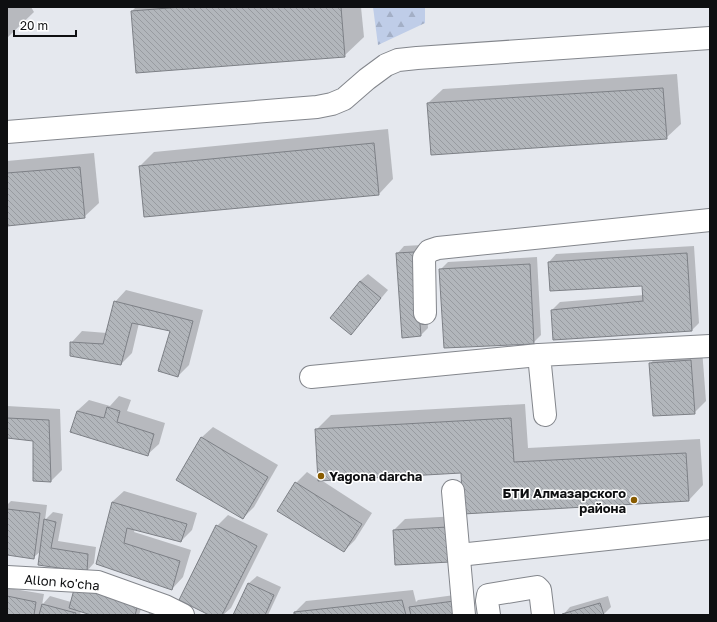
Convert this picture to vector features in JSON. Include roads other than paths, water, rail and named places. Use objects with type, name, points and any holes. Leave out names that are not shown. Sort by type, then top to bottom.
[{"type":"street","points":[[7,132],[318,107],[332,104],[344,99],[386,65],[398,60],[710,38]]},
{"type":"street","points":[[425,313],[424,258],[429,251],[438,248],[710,220]]},
{"type":"street","points":[[310,377],[539,355],[710,346]]},
{"type":"street","points":[[539,355],[545,415]]},
{"type":"street","points":[[453,491],[464,615]]},
{"type":"street","points":[[459,555],[710,528]]},
{"type":"street","name":"Allon ko'cha","points":[[7,578],[98,582],[165,606],[183,615]]},
{"type":"street","points":[[489,615],[487,600],[488,595],[537,587],[540,590],[543,615]]},
{"type":"place","name":"Yagona darcha","points":[[321,476]]},
{"type":"place","name":"БТИ Алмазарского района","points":[[634,500]]}]
